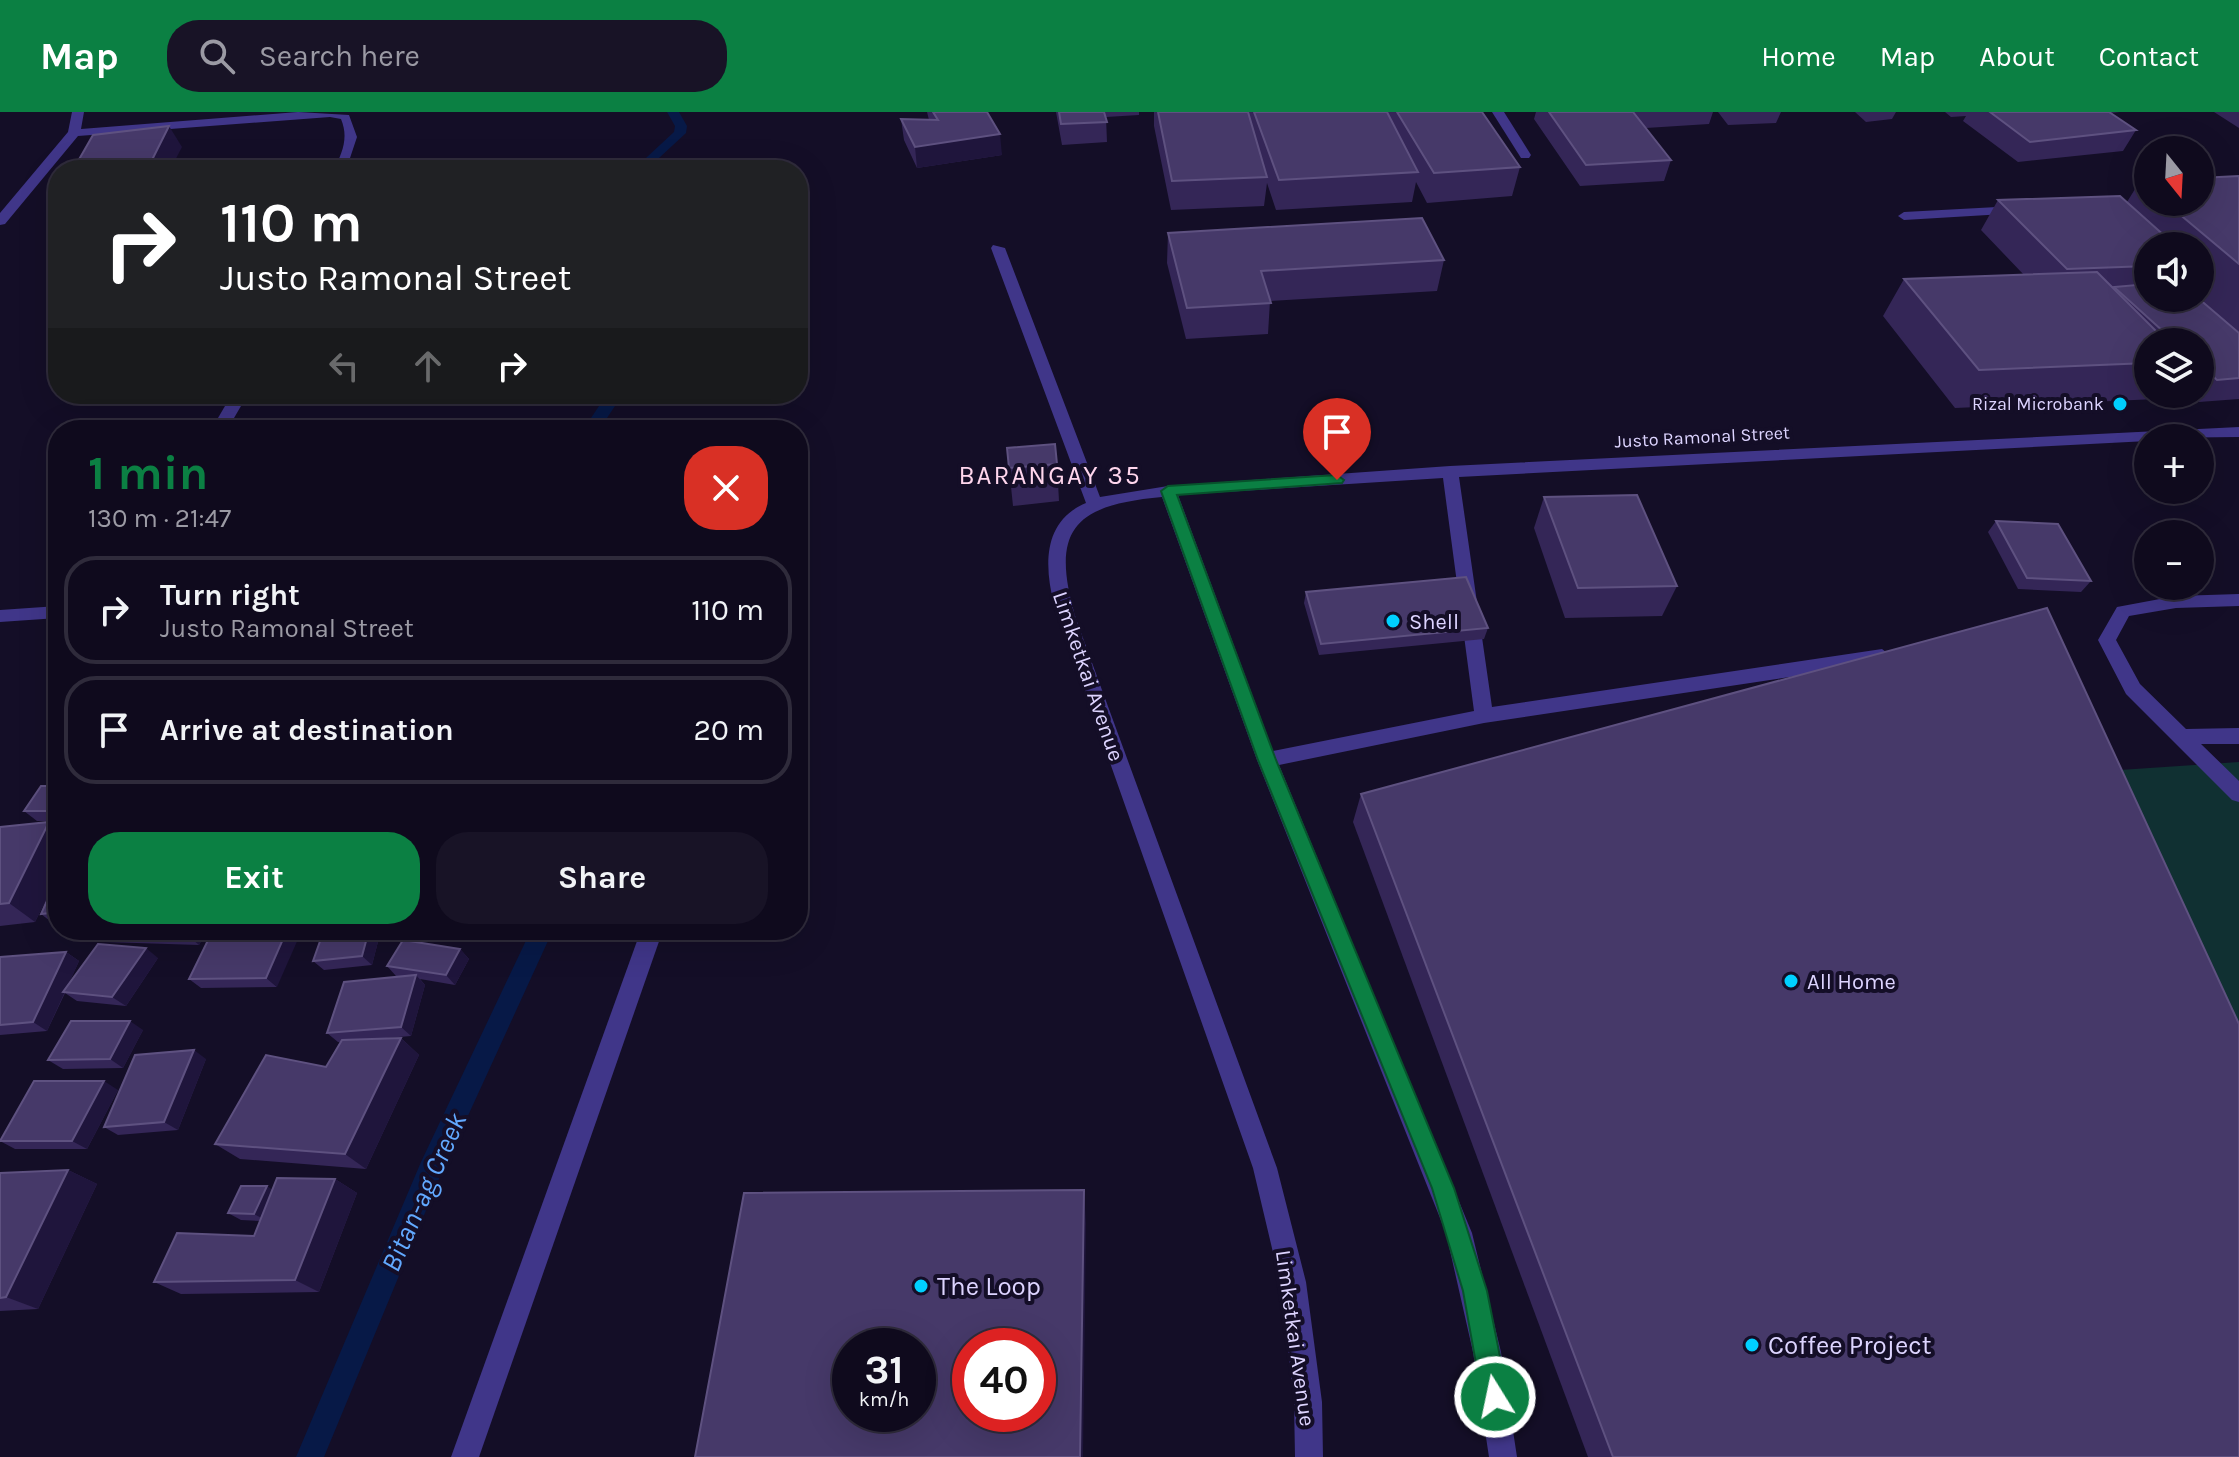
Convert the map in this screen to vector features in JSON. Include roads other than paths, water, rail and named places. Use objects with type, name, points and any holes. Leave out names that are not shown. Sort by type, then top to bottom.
[{"type":"street","points":[[51,160],[74,133],[78,112]]},
{"type":"street","points":[[1498,112],[1525,155]]},
{"type":"street","points":[[74,133],[330,113],[345,117],[353,127],[352,140],[344,160]]},
{"type":"street","points":[[0,221],[48,164]]},
{"type":"street","points":[[1904,216],[2030,210]]},
{"type":"street","points":[[998,248],[1094,503]]},
{"type":"street","name":"Justo Ramonal Street","points":[[1168,491],[1450,471],[2239,432]]},
{"type":"street","points":[[1450,471],[1484,716]]},
{"type":"street","points":[[1168,491],[1267,760],[1459,1233],[1487,1352],[1503,1457]]},
{"type":"street","name":"Limketkai Avenue","points":[[1168,491],[1094,503],[1062,528],[1055,544],[1055,570],[1072,634],[1265,1168],[1293,1282],[1308,1402],[1309,1457]]},
{"type":"street","points":[[2239,600],[2176,602],[2123,611],[2107,640],[2133,689],[2239,794]]},
{"type":"street","points":[[0,616],[48,613]]},
{"type":"street","points":[[1267,760],[1484,716],[1902,653]]},
{"type":"street","points":[[2181,737],[2239,736]]},
{"type":"street","points":[[465,1457],[648,940]]},
{"type":"waterway","name":"Bitan-ag Creek","points":[[650,160],[680,133],[681,126],[673,112]]},
{"type":"waterway","name":"Bitan-ag Creek","points":[[598,420],[608,404]]},
{"type":"waterway","name":"Bitan-ag Creek","points":[[310,1457],[430,1171],[537,940]]},
{"type":"place","name":"Rizal Microbank","points":[[2120,404]]},
{"type":"place","name":"Shell","points":[[1393,621]]},
{"type":"place","name":"All Home","points":[[1791,981]]},
{"type":"place","name":"The Loop","points":[[921,1286]]},
{"type":"place","name":"Coffee Project","points":[[1752,1345]]},
{"type":"district","name":"BARANGAY 35","points":[[1050,475]]}]
